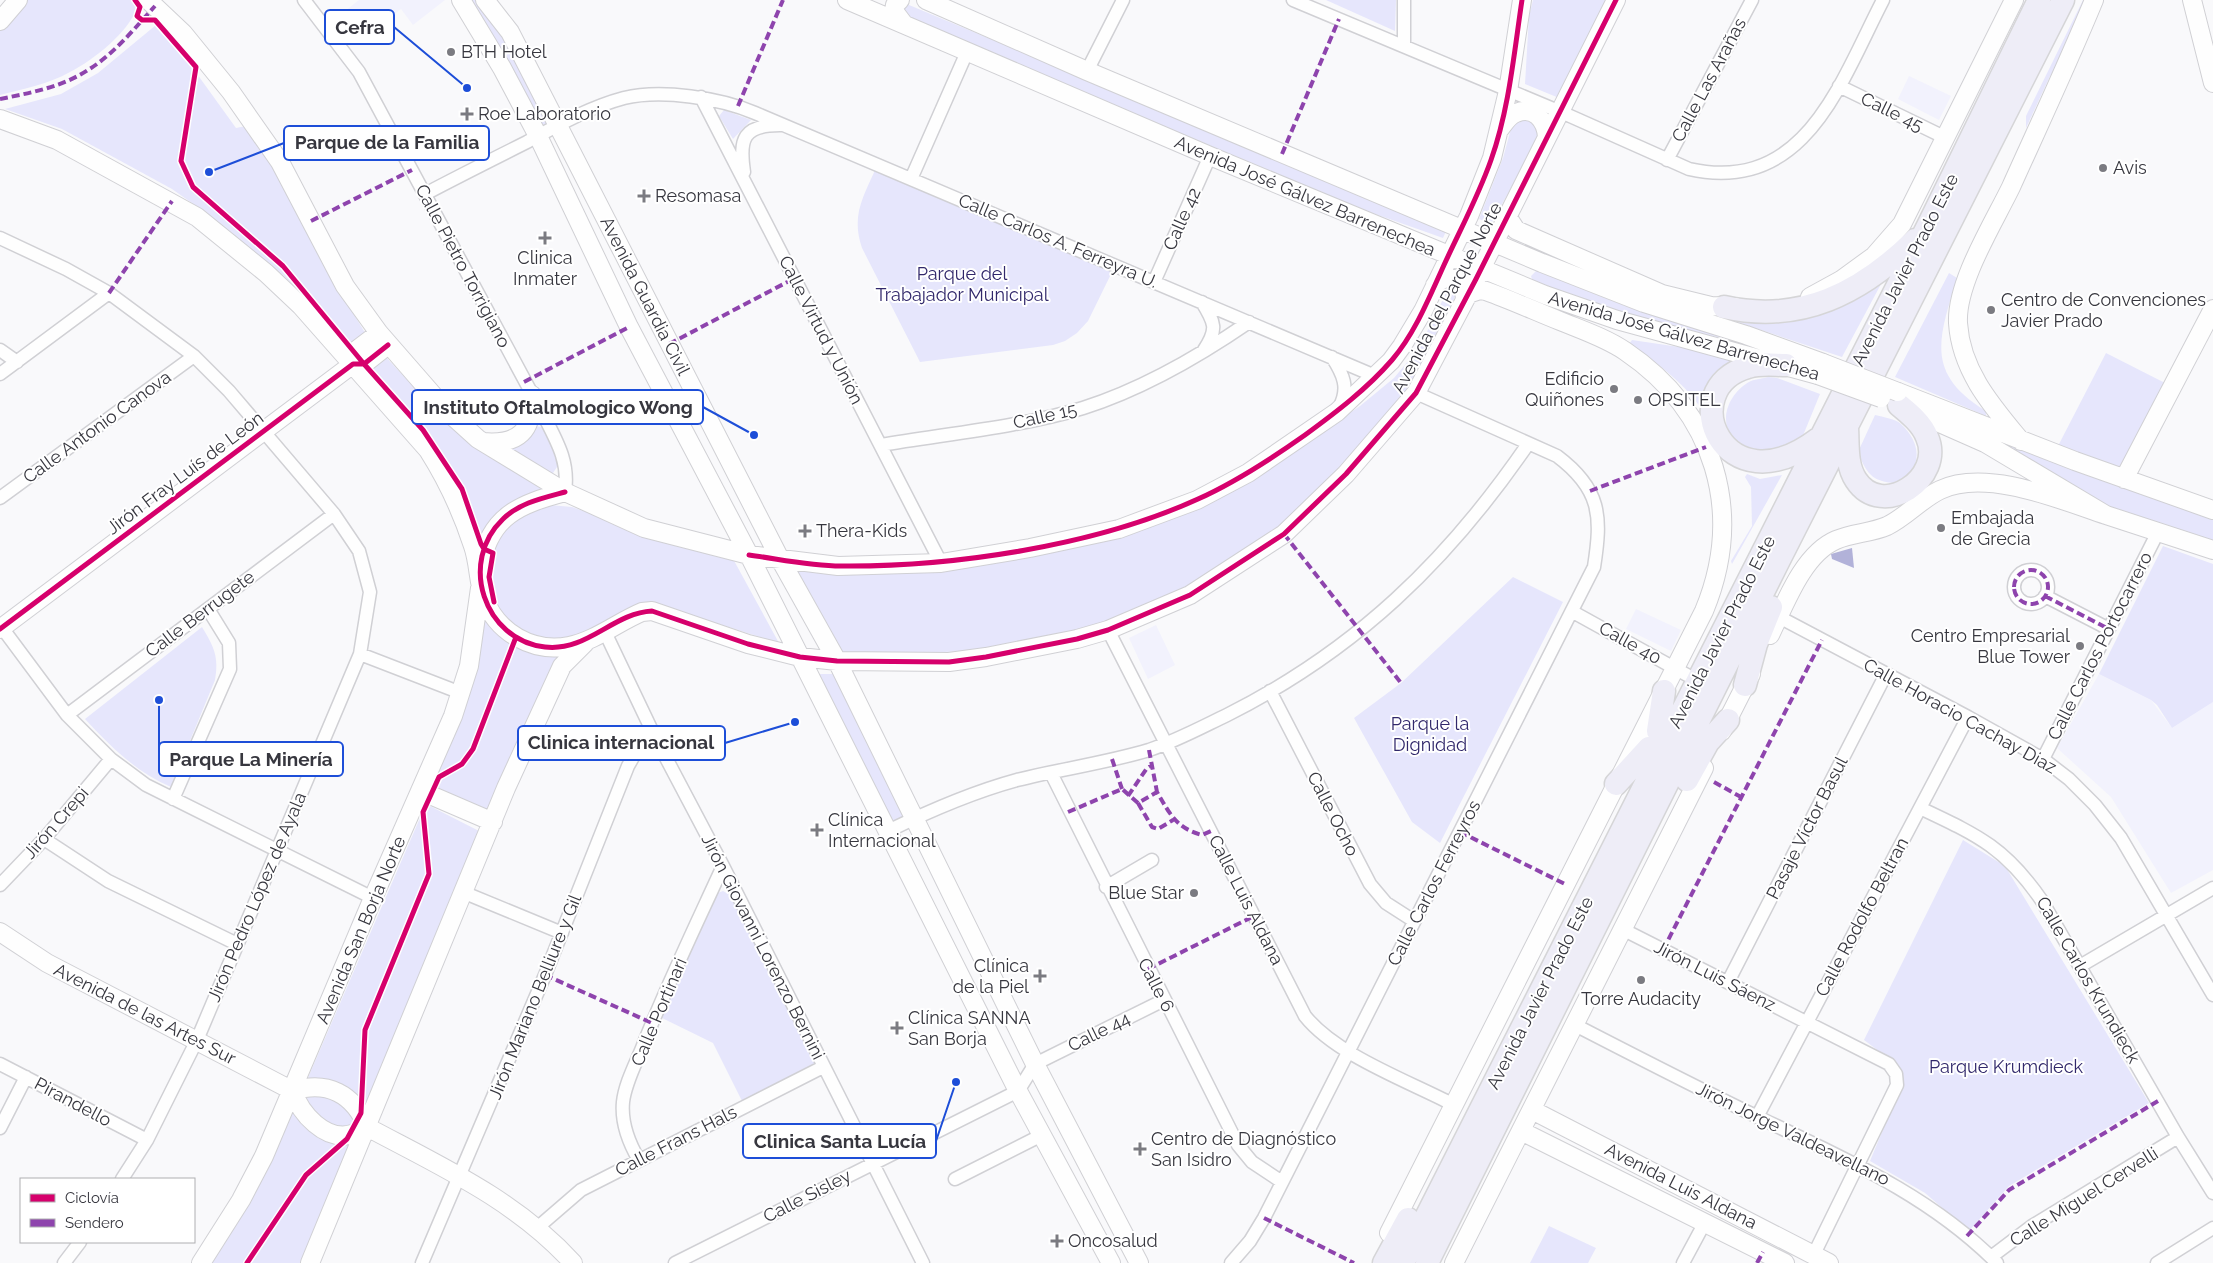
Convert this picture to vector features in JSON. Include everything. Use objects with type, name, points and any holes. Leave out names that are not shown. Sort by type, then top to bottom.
[{"type":"highway","name":"Avenida Javier Prado Este","points":[[1403,1263],[1928,226],[2039,0]]},
{"type":"highway","name":"Avenida Javier Prado Este","points":[[1427,1263],[2063,0]]},
{"type":"highway","points":[[1724,307],[1770,313],[1792,311],[1819,304],[1875,274],[1905,249],[1928,226]]},
{"type":"highway","points":[[1786,365],[1748,367],[1737,371],[1726,380],[1719,389],[1712,406],[1712,422],[1715,432],[1730,451],[1743,458],[1760,462],[1788,458],[1821,437]]},
{"type":"highway","points":[[1847,426],[1849,459],[1853,474],[1859,483],[1869,491],[1879,494],[1891,495],[1904,492],[1917,483],[1924,474],[1930,459],[1930,448],[1922,429],[1897,400]]},
{"type":"highway","points":[[1745,684],[1761,631],[1801,541],[1812,496]]},
{"type":"highway","points":[[1584,905],[1599,851],[1654,740],[1681,671],[1766,544]]},
{"type":"highway","points":[[1616,784],[1654,740],[1664,690]]},
{"type":"highway","points":[[1593,935],[1643,864],[1708,742],[1728,720]]},
{"type":"highway","points":[[1384,1263],[1486,1068],[1543,985]]},
{"type":"highway","points":[[1441,1263],[1516,1116],[1531,1076],[1536,1048]]},
{"type":"main road","points":[[0,21],[18,0]]},
{"type":"main road","name":"Avenida Guardia Civil","points":[[461,0],[502,68],[538,136],[629,327],[749,554],[1018,1091],[1105,1252]]},
{"type":"main road","name":"Avenida Guardia Civil","points":[[485,0],[510,32],[780,559],[837,661],[1035,1064],[1139,1263]]},
{"type":"main road","points":[[494,0],[510,32]]},
{"type":"main road","points":[[854,3],[878,6],[888,0]]},
{"type":"main road","points":[[900,0],[895,5],[894,11],[904,23]]},
{"type":"main road","name":"Avenida José Gálvez Barrenechea","points":[[926,0],[1087,71],[1542,263],[1644,303],[1746,335],[1821,369],[1897,400],[1985,443],[2106,515],[2213,550]]},
{"type":"main road","name":"Avenida del Parque Norte","points":[[155,2],[231,92],[280,162],[345,286],[384,339],[447,411],[483,442],[565,492],[644,528],[749,554],[838,566],[941,563],[1030,548],[1119,529],[1197,500],[1248,473],[1336,412],[1391,361],[1402,346],[1435,285],[1462,228],[1492,158],[1508,91],[1522,0]]},
{"type":"main road","name":"Avenida del Parque Norte","points":[[480,578],[484,597],[495,618],[512,635],[523,641],[546,647],[558,648],[582,642],[642,612],[652,611],[748,644],[800,657],[837,661],[949,662],[995,656],[1077,639],[1108,630],[1190,595],[1284,534],[1346,474],[1416,393],[1481,270],[1616,0]]},
{"type":"main road","name":"Avenida Javier Prado Este","points":[[1507,216],[1516,230],[1662,294],[1686,301],[1724,307],[1761,307],[1795,302],[1828,288],[1859,267],[1890,240],[1908,216],[2014,0]]},
{"type":"main road","points":[[2021,441],[1990,403],[1973,377],[1965,356],[1958,323],[1960,299],[1968,277],[2039,125],[2094,0]]},
{"type":"main road","points":[[2178,0],[2205,49]]},
{"type":"main road","points":[[2192,0],[2213,83]]},
{"type":"main road","name":"Avenida José Gálvez Barrenechea","points":[[854,3],[1210,156],[1481,270],[1538,292],[1608,317],[1669,334],[1786,365],[1821,369]]},
{"type":"main road","points":[[2200,29],[2204,21],[2213,17]]},
{"type":"main road","points":[[1498,132],[1507,119],[1516,112],[1526,111],[1541,118],[1545,124],[1547,137]]},
{"type":"main road","name":"Avenida San Borja Norte","points":[[0,119],[57,140],[197,217],[266,273],[301,306],[428,450],[443,473],[474,547],[480,578],[469,666],[461,693],[421,791],[260,1165],[241,1200],[201,1263]]},
{"type":"main road","points":[[1568,254],[1588,280],[1662,294]]},
{"type":"main road","points":[[1542,263],[1532,264],[1525,271],[1524,281],[1578,328]]},
{"type":"main road","points":[[1435,285],[1446,278],[1455,278],[1464,287],[1467,297]]},
{"type":"main road","name":"Avenida Javier Prado Este","points":[[1374,1263],[1452,1104],[1567,885],[1664,690],[1681,671],[1718,574],[1723,507],[1716,474],[1695,424],[1669,389],[1642,363],[1619,347],[1595,335],[1486,291],[1480,290],[1467,297]]},
{"type":"main road","points":[[2124,479],[2213,309]]},
{"type":"main road","points":[[1595,335],[1669,334]]},
{"type":"main road","points":[[353,364],[354,352],[384,339]]},
{"type":"main road","name":"Jirón Fray Luís de León","points":[[1,627],[353,364]]},
{"type":"main road","points":[[483,442],[496,443],[513,439],[521,434],[529,426],[532,412],[532,395]]},
{"type":"main road","name":"Avenida José Gálvez Barrenechea","points":[[1897,400],[2021,441],[2213,510]]},
{"type":"main road","points":[[1454,1263],[1624,930],[1778,617],[1808,562],[1821,548],[1838,539],[1888,525],[1934,493],[1952,485],[1972,482],[2004,485],[2106,515]]},
{"type":"main road","points":[[480,578],[484,549],[495,528],[503,519],[523,505],[565,492]]},
{"type":"main road","points":[[310,1263],[465,893],[492,822],[562,666],[570,656],[599,633]]},
{"type":"main road","points":[[421,791],[492,822]]},
{"type":"main road","name":"Avenida de las Artes Sur","points":[[0,932],[46,962],[293,1091]]},
{"type":"main road","points":[[367,1127],[352,1134],[332,1132],[321,1127],[311,1121],[297,1105],[293,1091],[307,1086],[328,1088],[338,1092],[361,1113],[367,1127],[460,1176],[524,1216],[573,1263]]},
{"type":"main road","name":"Avenida Luis Aldana","points":[[1532,1110],[1822,1258]]},
{"type":"main road","name":"Avenida Luis Aldana","points":[[1522,1131],[1704,1224],[1760,1258],[1785,1263]]},
{"type":"main road","points":[[1105,1252],[1106,1242],[1119,1235],[1124,1235]]},
{"type":"street","name":"Calle Pietro Torrigiano","points":[[304,0],[359,72],[532,395],[564,457],[567,477],[565,492]]},
{"type":"street","points":[[1087,71],[1123,0]]},
{"type":"street","points":[[1293,0],[1560,112],[1667,160],[1689,169],[1710,174],[1755,170],[1787,154],[1805,138],[1838,86],[1883,0]]},
{"type":"street","points":[[1404,0],[1404,46]]},
{"type":"street","name":"Calle Las Arañas","points":[[1667,160],[1752,0]]},
{"type":"street","points":[[911,179],[967,52]]},
{"type":"street","name":"Calle 45","points":[[1838,86],[1946,138]]},
{"type":"street","name":"Calle Carlos A. Ferreyra U.","points":[[425,194],[594,108],[626,98],[654,96],[701,97],[738,106],[785,125],[1375,376]]},
{"type":"street","name":"Calle Virtud y Unión","points":[[701,97],[941,563]]},
{"type":"street","name":"Calle Carlos A. Ferreyra U.","points":[[745,182],[741,152],[743,140],[751,131],[763,125],[785,125]]},
{"type":"street","name":"Calle 42","points":[[1154,282],[1210,156]]},
{"type":"street","name":"Jirón Pedro López de Ayala","points":[[0,238],[66,269],[109,293],[194,356],[334,514],[359,551],[370,592],[360,654],[197,1040],[147,1140],[123,1178]]},
{"type":"street","points":[[0,374],[109,293]]},
{"type":"street","points":[[1200,356],[1214,335],[1213,319],[1202,302]]},
{"type":"street","name":"Calle 15","points":[[881,445],[1005,425],[1083,408],[1144,383],[1200,356],[1249,322]]},
{"type":"street","points":[[0,350],[17,362]]},
{"type":"street","name":"Calle Antonio Canova","points":[[0,498],[194,356]]},
{"type":"street","points":[[1332,357],[1340,369],[1345,386],[1344,400],[1336,412]]},
{"type":"street","points":[[888,831],[914,818],[994,787],[1131,755],[1165,744],[1270,691],[1338,647],[1383,612],[1422,576],[1477,514],[1528,444],[1416,393]]},
{"type":"street","name":"Calle Carlos Ferreyros","points":[[1230,1263],[1257,1229],[1282,1182],[1573,612],[1594,567],[1598,519],[1590,491],[1572,467],[1557,456],[1528,444]]},
{"type":"street","name":"Calle Berrugete","points":[[67,715],[334,514]]},
{"type":"street","name":"Calle Carlos Portocarrero","points":[[2042,759],[2158,532]]},
{"type":"street","points":[[2045,596],[2109,629]]},
{"type":"street","points":[[173,799],[230,668],[229,643],[208,609]]},
{"type":"street","name":"Calle 40","points":[[1573,612],[1681,671]]},
{"type":"street","name":"Calle Horacio Cachay Diaz","points":[[1778,617],[1968,717],[2042,759],[2081,790],[2109,821],[2213,994]]},
{"type":"street","points":[[1,627],[67,715],[111,759],[146,785],[374,898]]},
{"type":"street","name":"Calle Luis Aldana","points":[[1108,630],[1300,1008],[1318,1031],[1348,1051],[1452,1104]]},
{"type":"street","name":"Jirón Giovanni Lorenzo Bernini","points":[[599,633],[723,866],[923,1263]]},
{"type":"street","points":[[360,654],[461,693]]},
{"type":"street","name":"Pasaje Víctor Basul","points":[[1728,982],[1886,674]]},
{"type":"street","name":"Calle Ocho","points":[[1270,691],[1370,884],[1386,903],[1414,921]]},
{"type":"street","name":"Calle Rodolfo Beltran","points":[[1757,1117],[1968,717]]},
{"type":"street","name":"Jirón Mariano Belliure y Gil","points":[[422,1263],[562,933],[628,766],[636,752],[655,737]]},
{"type":"street","name":"Jirón Crepi","points":[[0,885],[44,839],[111,759]]},
{"type":"street","name":"Calle 6","points":[[1051,773],[1106,887],[1238,1145],[1252,1162],[1282,1182]]},
{"type":"street","name":"Calle Carlos Krundieck","points":[[1920,808],[1976,835],[2001,852],[2024,873],[2080,966],[2178,1138],[2213,1193]]},
{"type":"street","points":[[44,839],[108,881],[184,920],[237,944]]},
{"type":"street","points":[[1106,887],[1152,860]]},
{"type":"street","name":"Calle Portinari","points":[[639,1160],[629,1143],[624,1123],[623,1102],[627,1086],[652,1023],[723,866]]},
{"type":"street","points":[[2080,966],[2213,888]]},
{"type":"street","points":[[465,893],[562,933]]},
{"type":"street","name":"Jirón Luis Sáenz","points":[[1624,930],[1889,1064],[1896,1074],[1897,1085],[1859,1165],[1822,1258]]},
{"type":"street","name":"Calle 44","points":[[1035,1064],[1164,1000]]},
{"type":"street","name":"Jirón Jorge Valdeavellano","points":[[1575,1025],[1757,1117],[1859,1165],[1920,1200],[1994,1260]]},
{"type":"street","name":"Pirandello","points":[[0,1064],[147,1140]]},
{"type":"street","points":[[1018,1091],[1035,1064]]},
{"type":"street","name":"Calle Frans Hals","points":[[537,1228],[581,1190],[823,1067]]},
{"type":"street","points":[[0,1128],[26,1077]]},
{"type":"street","name":"Calle Sisley","points":[[676,1263],[1018,1091]]},
{"type":"street","points":[[955,1179],[1042,1135]]},
{"type":"street","name":"Calle Miguel Cervelli","points":[[1994,1260],[2032,1226],[2178,1138]]},
{"type":"street","points":[[1683,1263],[1704,1224]]},
{"type":"street","points":[[2157,1263],[2213,1228]]},
{"type":"street","points":[[64,1263],[79,1243]]},
{"type":"shaded area","points":[[359,0],[445,0],[413,25],[401,9],[360,40],[340,15]]},
{"type":"shaded area","points":[[1909,76],[1951,96],[1939,120],[1898,99]]},
{"type":"shaded area","points":[[1636,609],[1681,630],[1671,651],[1626,629]]},
{"type":"shaded area","points":[[1156,625],[1175,665],[1148,679],[1129,638]]},
{"type":"shaded area","points":[[2099,674],[2151,700],[2172,728],[2213,702],[2213,870],[2171,893],[2111,797],[2057,748]]},
{"type":"green space","points":[[26,0],[134,0],[138,6],[127,26],[119,35],[100,53],[80,67],[45,83],[0,95],[0,27]]},
{"type":"green space","points":[[467,0],[477,0],[499,30],[549,123],[540,126]]},
{"type":"green space","points":[[1326,0],[1396,0],[1395,31]]},
{"type":"green space","points":[[1533,0],[1608,0],[1559,98],[1525,84],[1529,16]]},
{"type":"green space","points":[[2083,0],[2090,0],[2056,73],[2050,76],[2026,128],[2026,116]]},
{"type":"green space","points":[[901,5],[909,5],[1447,229],[1443,238],[1361,209],[902,16]]},
{"type":"green space","points":[[156,25],[192,67],[236,128],[246,126],[267,156],[297,206],[325,267],[367,336],[352,346],[284,276],[216,220],[172,189],[62,129],[5,109],[61,94],[98,73]]},
{"type":"green space","points":[[724,110],[751,120],[733,139],[719,116]]},
{"type":"green space","points":[[1523,119],[1535,125],[1539,137],[1491,224],[1479,219],[1503,158],[1512,125]]},
{"type":"green space","name":"Parque del Trabajador Municipal","points":[[876,168],[1113,270],[1088,321],[1077,333],[1065,341],[1053,345],[920,362],[862,248],[859,237],[858,216],[860,207]]},
{"type":"green space","points":[[1540,267],[1605,298],[1651,315],[1720,334],[1721,338],[1626,314],[1533,282],[1531,276]]},
{"type":"green space","points":[[1888,271],[1842,357],[1722,317],[1757,317]]},
{"type":"green space","points":[[1949,273],[1957,278],[1942,336],[1942,353],[1945,368],[1953,383],[1966,397],[1986,411],[1986,416],[1895,377]]},
{"type":"green space","points":[[1450,285],[1459,289],[1403,399],[1367,442],[1279,526],[1166,601],[1092,627],[978,651],[840,655],[791,569],[865,575],[918,570],[1098,540],[1282,459],[1360,406],[1394,378],[1419,348]]},
{"type":"green space","points":[[1632,340],[1740,356],[1731,364],[1706,415],[1689,393],[1671,375],[1629,344]]},
{"type":"green space","points":[[2106,353],[2165,383],[2121,469],[2058,446]]},
{"type":"green space","points":[[384,355],[422,396],[490,456],[546,492],[479,541],[442,453],[367,370]]},
{"type":"green space","points":[[1768,377],[1777,378],[1820,394],[1802,438],[1791,450],[1746,450],[1731,436],[1728,429],[1726,413],[1736,392],[1751,381]]},
{"type":"green space","points":[[1875,415],[1899,422],[1913,439],[1916,447],[1916,462],[1907,477],[1900,484],[1873,477],[1865,468],[1858,452]]},
{"type":"green space","points":[[536,426],[545,428],[561,461],[553,473],[548,475],[510,452],[511,447],[524,440]]},
{"type":"green space","points":[[1997,437],[2213,516],[2213,546],[2085,499],[1995,442]]},
{"type":"green space","points":[[1747,474],[1760,479],[1782,475],[1732,564],[1731,561],[1752,526],[1751,487],[1745,477]]},
{"type":"green space","points":[[550,505],[572,507],[648,534],[732,557],[779,643],[653,603],[570,637],[549,639],[528,634],[509,622],[496,605],[489,584],[489,562],[502,531],[518,516]]},
{"type":"green space","points":[[2163,546],[2213,564],[2213,702],[2172,728],[2157,705],[2151,700],[2099,674]]},
{"type":"green space","name":"Parque la Dignidad","points":[[1513,577],[1563,602],[1440,843],[1412,822],[1354,718],[1401,683]]},
{"type":"green space","points":[[485,621],[502,637],[520,648],[540,654],[563,657],[489,810],[441,791],[433,785],[463,704]]},
{"type":"green space","points":[[202,627],[210,640],[216,658],[215,680],[171,787],[135,766],[104,739],[85,719]]},
{"type":"green space","points":[[815,674],[833,674],[908,819],[894,825]]},
{"type":"green space","points":[[426,804],[483,833],[367,1111],[307,1080]]},
{"type":"green space","name":"Parque Krumdieck","points":[[1963,840],[2005,866],[2149,1103],[2009,1186],[1969,1231],[1925,1193],[1870,1161],[1903,1081],[1896,1064],[1864,1040]]},
{"type":"green space","points":[[723,891],[732,896],[815,1064],[742,1101],[713,1043],[660,1017],[715,894]]},
{"type":"green space","points":[[313,1093],[339,1102],[355,1119],[355,1123],[351,1126],[342,1126],[322,1120],[303,1096]]},
{"type":"green space","points":[[292,1109],[352,1138],[302,1263],[210,1263]]},
{"type":"green space","points":[[1549,1226],[1596,1248],[1588,1263],[1530,1263]]},
{"type":"water","points":[[1852,548],[1854,568],[1832,559],[1831,554]]},
{"type":"marked path","points":[[738,106],[783,0]]},
{"type":"marked path","points":[[0,99],[34,92],[78,76],[97,64],[115,49],[155,6]]},
{"type":"marked path","points":[[1282,154],[1339,19]]},
{"type":"marked path","points":[[311,221],[412,170]]},
{"type":"marked path","points":[[109,293],[172,201]]},
{"type":"marked path","points":[[669,344],[795,278]]},
{"type":"marked path","points":[[524,382],[629,327]]},
{"type":"marked path","points":[[1590,491],[1706,447]]},
{"type":"marked path","points":[[1284,534],[1401,683]]},
{"type":"marked path","points":[[2031,570],[2043,575],[2048,587],[2043,599],[2031,604],[2019,599],[2014,587],[2019,575],[2031,570]]},
{"type":"marked path","points":[[2045,596],[2109,629]]},
{"type":"marked path","points":[[1663,950],[1822,640]]},
{"type":"marked path","points":[[1149,750],[1157,792]]},
{"type":"marked path","points":[[1112,759],[1122,789]]},
{"type":"marked path","points":[[1128,796],[1147,768],[1152,765]]},
{"type":"marked path","points":[[1714,782],[1741,797]]},
{"type":"marked path","points":[[1068,812],[1122,789],[1138,803],[1157,792],[1170,813],[1180,824],[1202,835],[1211,831]]},
{"type":"marked path","points":[[1138,803],[1152,827],[1158,829],[1173,820]]},
{"type":"marked path","points":[[1460,832],[1567,885]]},
{"type":"marked path","points":[[1148,969],[1254,916]]},
{"type":"marked path","points":[[545,975],[652,1023]]},
{"type":"marked path","points":[[1967,1236],[2009,1190],[2158,1101]]},
{"type":"marked path","points":[[1264,1218],[1354,1263]]},
{"type":"marked path","points":[[1757,1263],[1763,1252]]},
{"type":"cycle path","points":[[135,0],[140,7],[137,16],[142,20],[155,20],[196,67],[181,161],[193,187],[283,266],[364,364],[423,430],[462,489],[481,544],[484,549],[493,553],[489,577],[494,602]]},
{"type":"cycle path","points":[[749,555],[818,565],[930,563],[976,558],[1069,541],[1115,529],[1198,499],[1253,470],[1305,435],[1350,400],[1382,371],[1400,350],[1421,315],[1491,160],[1502,121],[1510,81],[1522,0]]},
{"type":"cycle path","points":[[565,492],[548,496],[509,513],[489,537],[482,556],[480,577],[484,596],[493,615],[506,630],[524,641],[545,647],[560,647],[574,644],[625,618],[638,613],[652,611],[748,644],[800,657],[837,661],[949,662],[986,657],[1077,639],[1108,630],[1190,595],[1284,534],[1346,474],[1416,393],[1476,279],[1616,0]]},
{"type":"cycle path","points":[[0,629],[353,364],[364,364],[388,345]]},
{"type":"cycle path","points":[[247,1263],[306,1175],[347,1139],[361,1113],[365,1030],[429,874],[423,812],[439,777],[462,764],[473,749],[516,637]]},
{"type":"place","name":"BTH Hotel","points":[[451,52]]},
{"type":"place","name":"Cefra","points":[[467,88]]},
{"type":"place","name":"Roe Laboratorio","points":[[467,114]]},
{"type":"place","name":"Avis","points":[[2103,168]]},
{"type":"place","name":"Parque de la Familia","points":[[209,172]]},
{"type":"place","name":"Resomasa","points":[[644,196]]},
{"type":"place","name":"Clinica Inmater","points":[[545,238]]},
{"type":"place","name":"Centro de Convenciones Javier Prado","points":[[1991,310]]},
{"type":"place","name":"Edificio Quiñones","points":[[1614,389]]},
{"type":"place","name":"OPSITEL","points":[[1638,400]]},
{"type":"place","name":"Instituto Oftalmologico Wong","points":[[754,435]]},
{"type":"place","name":"Embajada de Grecia","points":[[1941,528]]},
{"type":"place","name":"Thera-Kids","points":[[805,531]]},
{"type":"place","name":"Centro Empresarial Blue Tower","points":[[2080,646]]},
{"type":"place","name":"Parque La Minería","points":[[159,700]]},
{"type":"place","name":"Clinica internacional","points":[[795,722]]},
{"type":"place","name":"Clínica Internacional","points":[[817,830]]},
{"type":"place","name":"Blue Star","points":[[1194,893]]},
{"type":"place","name":"Clínica de la Piel","points":[[1040,976]]},
{"type":"place","name":"Torre Audacity","points":[[1641,980]]},
{"type":"place","name":"Clínica SANNA San Borja","points":[[897,1028]]},
{"type":"place","name":"Clinica Santa Lucía","points":[[956,1082]]},
{"type":"place","name":"Centro de Diagnóstico San Isidro","points":[[1140,1149]]},
{"type":"place","name":"Oncosalud","points":[[1057,1241]]}]
